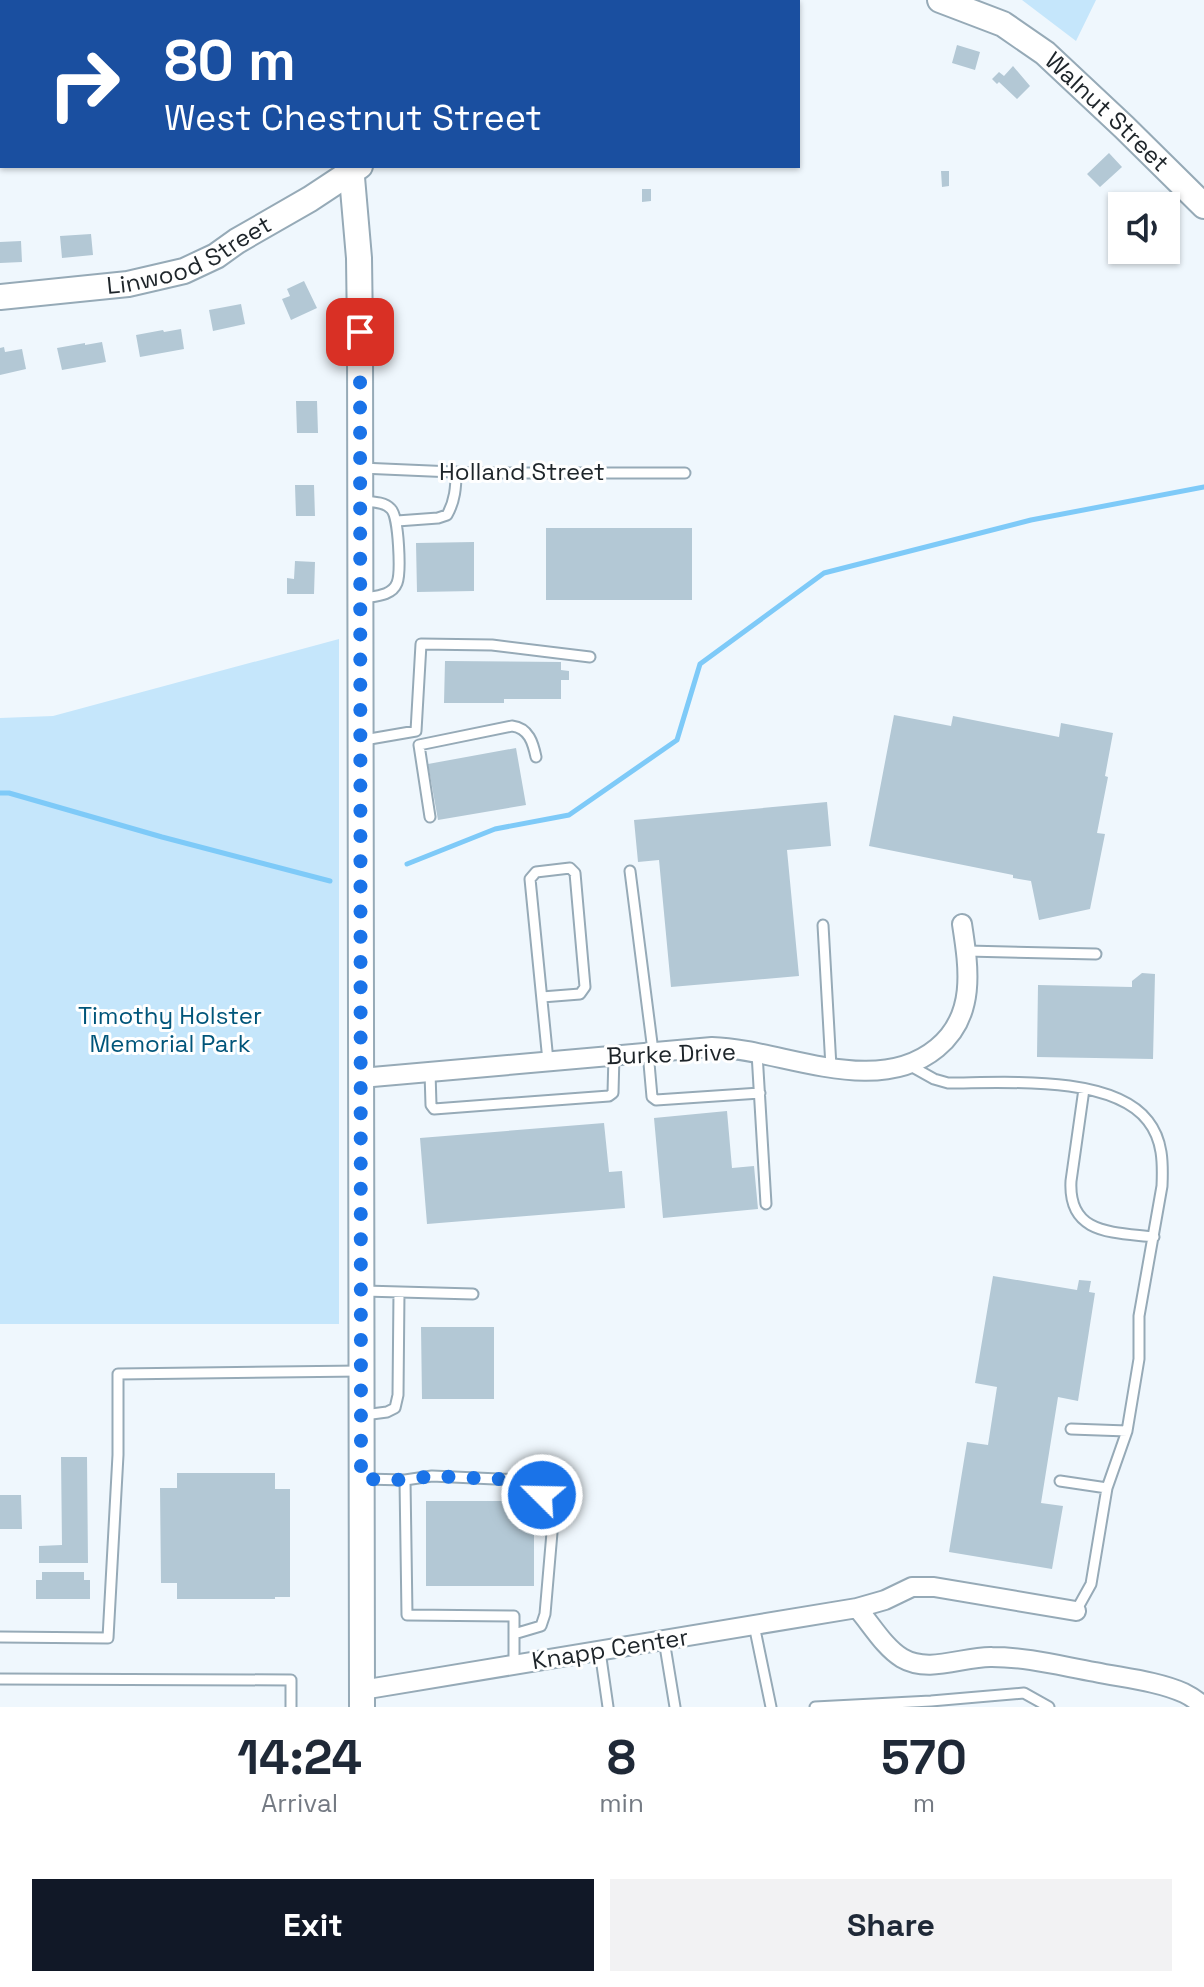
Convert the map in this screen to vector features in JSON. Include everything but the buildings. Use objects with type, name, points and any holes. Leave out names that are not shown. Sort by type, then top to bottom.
[{"type":"main road","name":"Walnut Street","points":[[940,0],[1003,24],[1045,53],[1204,206]]},
{"type":"main road","name":"Linwood Street","points":[[0,297],[128,284],[184,271],[216,256],[310,199],[353,168]]},
{"type":"main road","points":[[354,168],[359,258],[362,1698]]},
{"type":"street","name":"Burke Drive","points":[[361,1078],[712,1047],[867,1071],[884,1071],[909,1065],[924,1058],[946,1040],[962,1016],[969,985],[962,924]]},
{"type":"street","name":"Knapp Center","points":[[362,1698],[514,1665],[857,1608],[922,1586],[1076,1611]]},
{"type":"street","points":[[857,1608],[893,1650],[914,1662],[930,1664],[991,1657],[1021,1659],[1155,1684],[1198,1699]]},
{"type":"lane","name":"Holland Street","points":[[360,468],[456,472],[685,473]]},
{"type":"lane","points":[[397,521],[447,515],[452,507],[456,472]]},
{"type":"lane","points":[[360,501],[384,504],[392,510],[397,521],[398,549],[397,584],[383,595],[360,598]]},
{"type":"lane","points":[[430,817],[416,731],[421,644],[492,645],[590,657]]},
{"type":"lane","points":[[419,745],[512,726],[520,727],[527,733],[536,757]]},
{"type":"lane","points":[[360,740],[416,731]]},
{"type":"lane","points":[[542,997],[580,994],[585,987],[575,873],[570,868],[536,872],[530,879],[548,1061]]},
{"type":"lane","points":[[630,871],[652,1097],[656,1100],[760,1093]]},
{"type":"lane","points":[[823,925],[831,1067]]},
{"type":"lane","points":[[967,951],[1096,954]]},
{"type":"lane","points":[[757,1053],[766,1204]]},
{"type":"lane","points":[[430,1072],[431,1105],[434,1109],[609,1096],[613,1093],[614,1055]]},
{"type":"lane","points":[[909,1065],[948,1083],[1035,1084],[1084,1089],[1125,1102],[1149,1122],[1161,1150],[1162,1186],[1139,1316],[1139,1359],[1127,1431],[1107,1488],[1091,1584],[1076,1611]]},
{"type":"lane","points":[[1084,1089],[1071,1181],[1072,1204],[1077,1214],[1101,1231],[1154,1237]]},
{"type":"lane","points":[[361,1291],[473,1294]]},
{"type":"lane","points":[[361,1415],[395,1408],[398,1395],[399,1292]]},
{"type":"lane","points":[[0,1637],[108,1638],[118,1455],[118,1374],[361,1371]]},
{"type":"lane","points":[[1071,1429],[1127,1431]]},
{"type":"lane","points":[[361,1479],[405,1480],[432,1476],[518,1480],[542,1495],[553,1521],[545,1614],[541,1626],[514,1634]]},
{"type":"lane","points":[[405,1480],[407,1615],[514,1616],[514,1665]]},
{"type":"lane","points":[[1060,1481],[1107,1488]]},
{"type":"lane","points":[[754,1625],[771,1707]]},
{"type":"lane","points":[[664,1640],[675,1707]]},
{"type":"lane","points":[[600,1651],[608,1707]]},
{"type":"lane","points":[[0,1679],[291,1680],[291,1707]]},
{"type":"lane","points":[[815,1707],[1024,1693],[1049,1707]]},
{"type":"green space","points":[[1022,0],[1096,0],[1076,41]]},
{"type":"green space","name":"Timothy Holster Memorial Park","points":[[339,639],[339,1324],[0,1324],[0,718],[53,716]]},
{"type":"waterway","points":[[407,864],[495,829],[569,815],[677,740],[700,664],[824,573],[1031,520],[1204,487]]},
{"type":"waterway","points":[[0,793],[330,881]]},
{"type":"route","points":[[360,332],[361,1479],[405,1480],[432,1476],[518,1480],[542,1495]]}]
